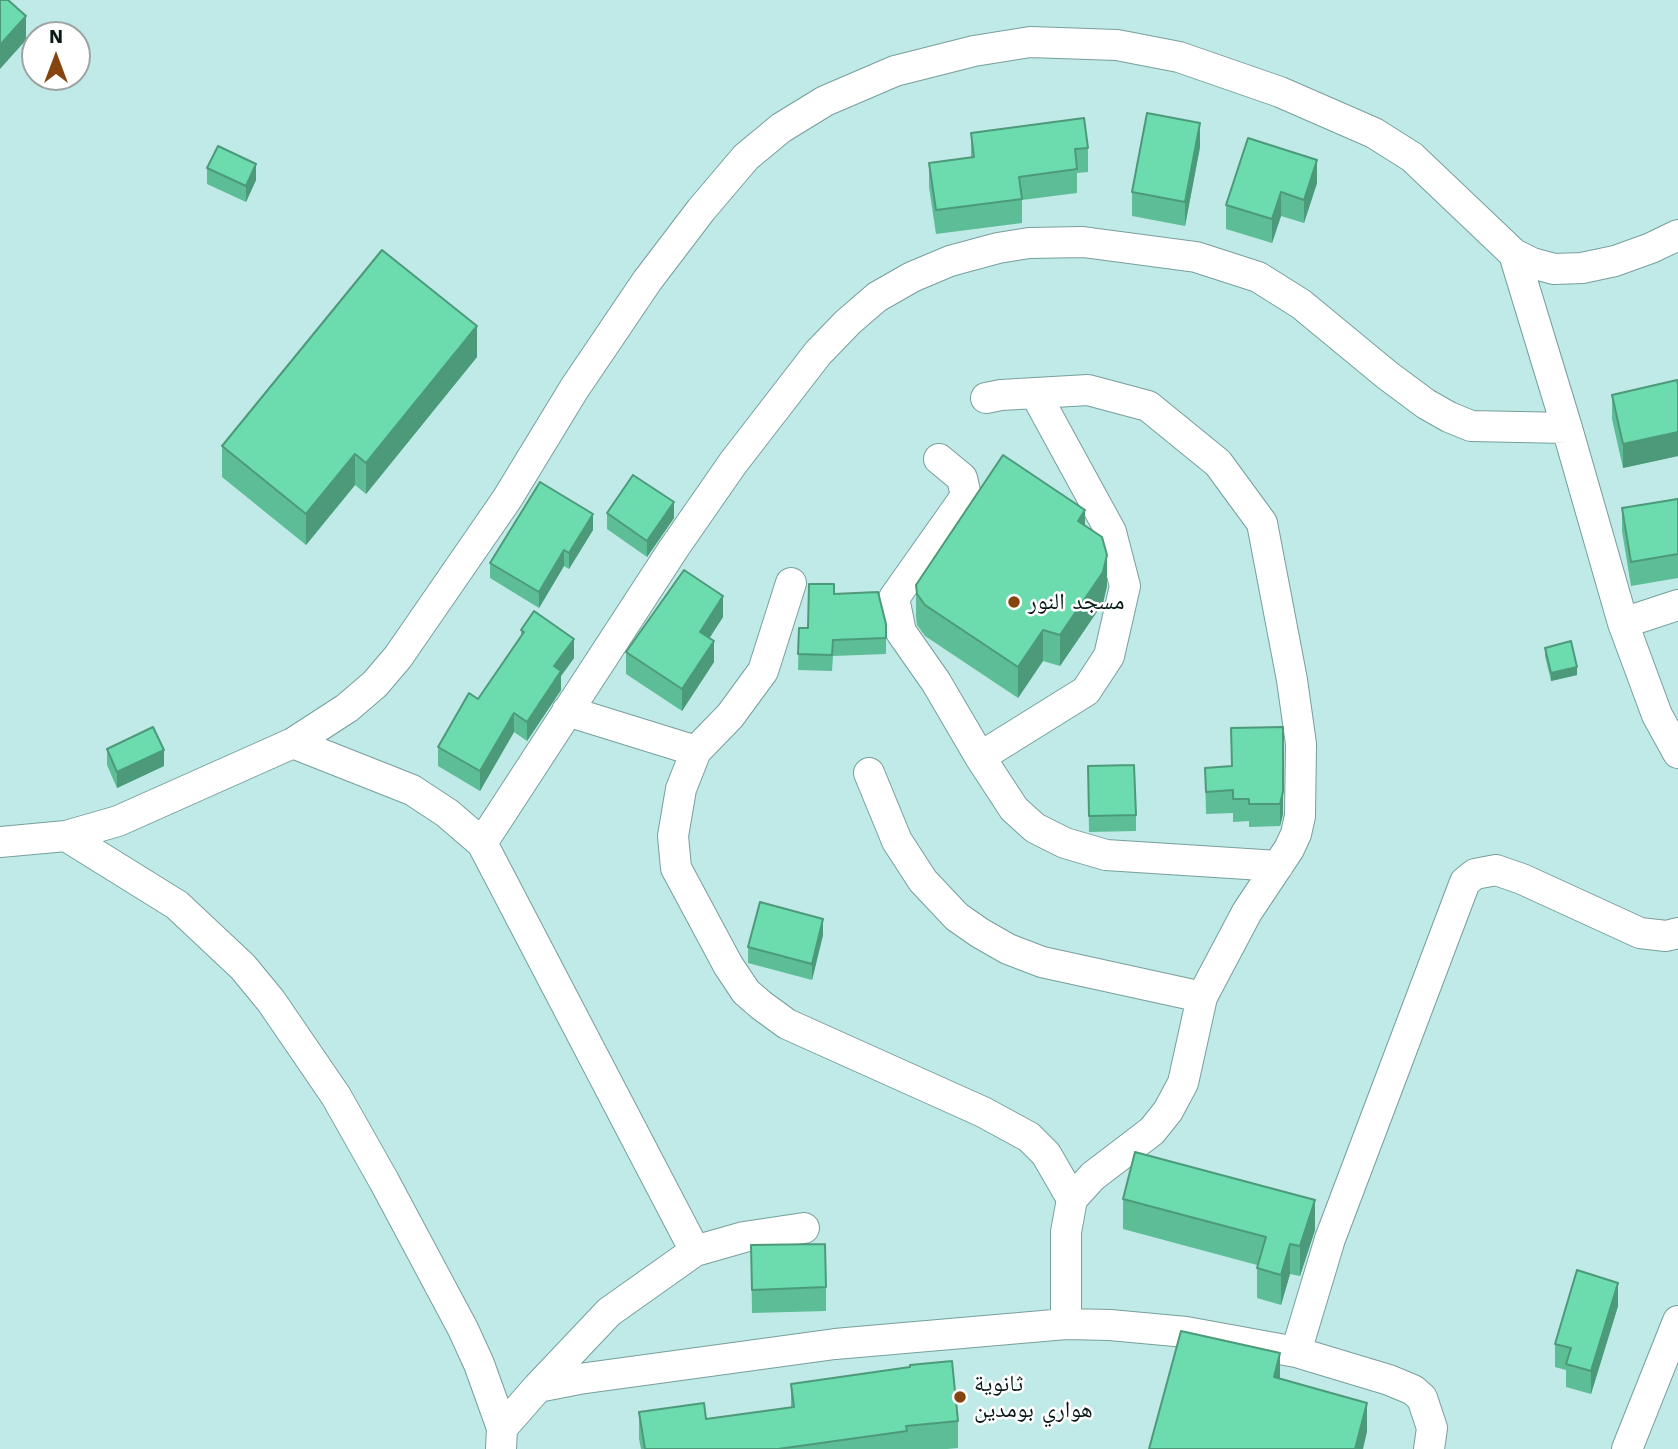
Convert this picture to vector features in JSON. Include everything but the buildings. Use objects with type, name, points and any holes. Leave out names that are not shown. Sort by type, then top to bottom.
[{"type":"street","points":[[0,842],[66,836],[118,821],[293,743],[348,708],[375,684],[398,657],[500,509],[574,389],[647,281],[746,157],[781,128],[825,101],[895,71],[974,51],[1030,42],[1117,44],[1179,57],[1280,92],[1374,133],[1412,157],[1514,254],[1531,263],[1555,269],[1582,268],[1615,261],[1678,235]]},
{"type":"street","points":[[482,843],[711,495],[818,353],[877,297],[912,277],[950,261],[1029,243],[1083,242],[1196,257],[1258,277],[1301,304],[1387,375],[1426,404],[1449,417],[1471,426],[1567,428]]},
{"type":"street","points":[[1514,254],[1623,623],[1657,715],[1678,753]]},
{"type":"street","points":[[986,398],[1088,390],[1148,406],[1218,463],[1262,523],[1293,680],[1301,744],[1300,816],[1296,834],[1247,912],[1202,997],[1183,1083],[1168,1111],[1152,1131],[1093,1176],[1072,1199],[1066,1232],[1066,1324]]},
{"type":"street","points":[[980,757],[1086,691],[1109,656],[1125,586],[1111,532],[1035,393]]},
{"type":"street","points":[[939,459],[962,478],[965,496],[894,598],[901,632],[936,681],[1014,809],[1035,828],[1065,844],[1106,856],[1278,866]]},
{"type":"street","points":[[791,583],[763,671],[730,716],[696,751],[681,789],[673,836],[676,868],[728,965],[746,992],[787,1024],[984,1112],[1029,1136],[1046,1154],[1072,1199]]},
{"type":"street","points":[[1623,623],[1678,605]]},
{"type":"street","points":[[567,711],[696,751]]},
{"type":"street","points":[[293,743],[412,790],[447,813],[482,843],[695,1251]]},
{"type":"street","points":[[869,773],[897,841],[923,881],[957,917],[979,933],[1008,949],[1042,962],[1202,997]]},
{"type":"street","points":[[66,836],[177,905],[243,967],[271,1001],[336,1096],[463,1329],[479,1364],[502,1438]]},
{"type":"street","points":[[1296,1352],[1330,1239],[1465,882],[1475,874],[1496,870],[1522,879],[1640,933],[1666,936],[1678,933]]},
{"type":"street","points":[[502,1438],[538,1387],[609,1312],[695,1251],[744,1237],[804,1228]]},
{"type":"street","points":[[1628,1449],[1678,1321]]},
{"type":"street","points":[[538,1387],[622,1372],[835,1343],[1066,1324],[1110,1325],[1186,1332],[1296,1352],[1389,1380],[1413,1390],[1422,1398],[1432,1428],[1430,1449]]},
{"type":"place","name":"مسجد النور","points":[[1014,602]]},
{"type":"place","name":"ثانوية هواري بومدين","points":[[960,1397]]}]
